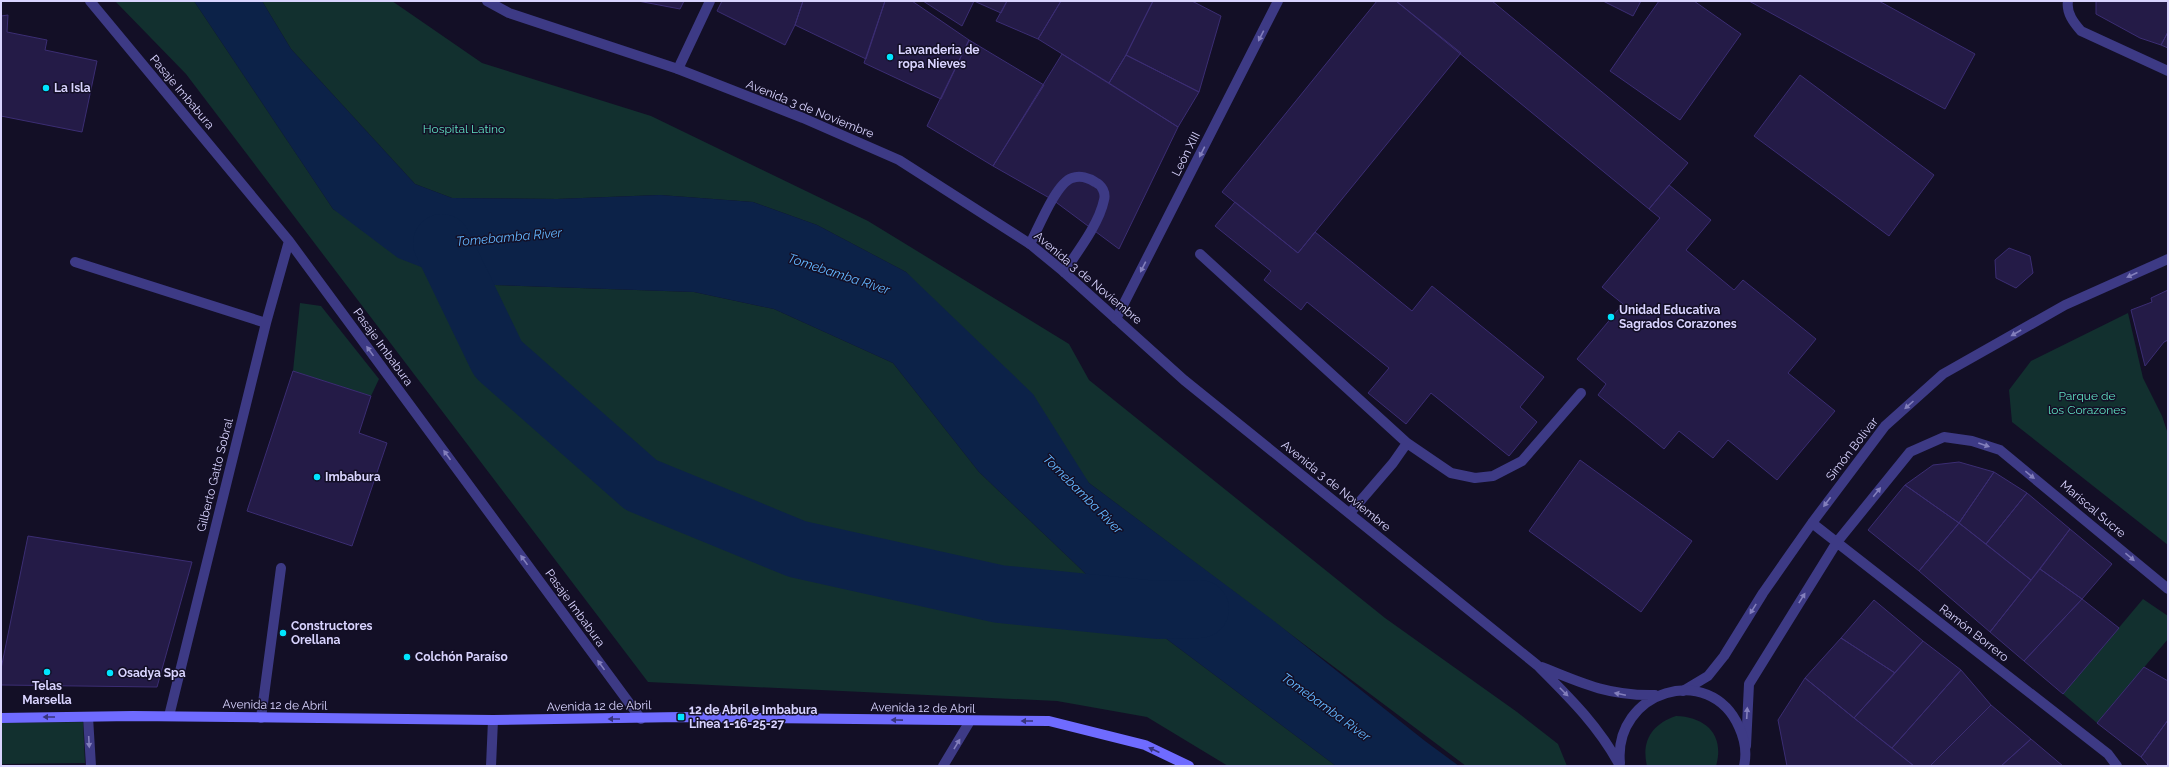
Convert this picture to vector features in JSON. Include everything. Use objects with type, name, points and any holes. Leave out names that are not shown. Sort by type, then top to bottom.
[{"type":"main road","name":"Avenida 12 de Abril","points":[[1,718],[169,716],[493,720],[641,719],[681,717],[1049,721],[1145,745],[1189,766]]},
{"type":"street","name":"Pasaje Imbabura","points":[[90,1],[289,241],[641,719]]},
{"type":"street","name":"Avenida 3 de Noviembre","points":[[487,1],[509,14],[678,69],[803,118],[899,160],[1030,244],[1064,272],[1184,380],[1537,664],[1582,710],[1608,743],[1620,766]]},
{"type":"street","points":[[678,69],[710,1]]},
{"type":"street","name":"León XIII","points":[[1116,319],[1277,1]]},
{"type":"street","points":[[2068,1],[2067,6],[2072,20],[2081,32],[2168,70]]},
{"type":"street","points":[[1030,244],[1063,185],[1072,178],[1085,177],[1097,182],[1104,190],[1104,199],[1092,229],[1064,272]]},
{"type":"street","name":"Gilberto Gatto Sobral","points":[[169,716],[266,323],[289,241]]},
{"type":"street","points":[[1200,254],[1407,443],[1451,473],[1475,478],[1493,476],[1522,461],[1581,393]]},
{"type":"street","name":"Simón Bolívar","points":[[1683,690],[1708,676],[1724,656],[1763,593],[1812,523],[1885,426],[1943,374],[2065,305],[2168,259]]},
{"type":"street","points":[[75,262],[266,323]]},
{"type":"street","name":"Mariscal Sucre","points":[[1837,542],[1910,452],[1944,437],[1972,441],[2000,450],[2168,589]]},
{"type":"street","points":[[1350,514],[1393,463],[1407,443]]},
{"type":"street","name":"Ramón Borrero","points":[[1812,523],[2108,754],[2117,766]]},
{"type":"street","points":[[1746,761],[1749,684],[1837,542]]},
{"type":"street","points":[[261,718],[281,568]]},
{"type":"street","name":"Avenida 3 de Noviembre","points":[[1537,664],[1587,686],[1630,696],[1659,695]]},
{"type":"street","points":[[1620,766],[1619,752],[1621,737],[1626,724],[1635,712],[1646,702],[1659,695],[1683,690],[1698,693],[1714,699],[1727,708],[1741,731],[1746,761]]},
{"type":"street","points":[[88,717],[91,766]]},
{"type":"street","points":[[491,766],[493,720]]},
{"type":"street","points":[[943,766],[970,721]]},
{"type":"green space","points":[[115,1],[194,1],[333,209],[465,284],[694,292],[774,309],[893,363],[979,472],[1108,595],[1336,766],[1228,766],[1147,717],[1057,701],[648,682],[186,74]]},
{"type":"green space","name":"Hospital Latino","points":[[262,1],[392,1],[482,63],[651,116],[868,221],[1069,344],[1089,380],[1385,618],[1517,712],[1558,744],[1567,766],[1466,766],[1089,483],[906,272],[817,225],[753,202],[660,195],[557,199],[452,198],[415,184],[291,49]]},
{"type":"green space","points":[[300,303],[321,306],[379,379],[371,396],[293,371]]},
{"type":"green space","name":"Parque de los Corazones","points":[[2128,313],[2143,378],[2162,416],[2168,434],[2168,545],[2012,422],[2009,390],[2031,361]]},
{"type":"green space","points":[[2143,599],[2168,616],[2168,639],[2097,723],[2063,694]]},
{"type":"green space","points":[[1676,716],[1696,720],[1711,730],[1718,745],[1716,766],[1647,766],[1646,749],[1647,741],[1650,735],[1660,724]]},
{"type":"green space","points":[[83,722],[85,763],[1,764],[1,723]]},
{"type":"water","name":"Tomebamba River","points":[[194,1],[262,1],[291,49],[415,184],[452,198],[557,199],[660,195],[753,202],[817,225],[906,272],[1033,394],[1089,483],[1274,621],[1425,741],[1459,766],[1336,766],[1108,595],[979,472],[893,363],[774,309],[694,292],[465,284],[398,258],[333,209]]},
{"type":"building","points":[[638,1],[684,1],[680,9]]},
{"type":"building","points":[[722,1],[803,1],[795,25],[785,45],[717,11]]},
{"type":"building","points":[[803,1],[885,1],[866,59],[795,25]]},
{"type":"building","points":[[885,1],[912,1],[969,40],[941,99],[864,63]]},
{"type":"building","points":[[923,1],[974,1],[962,26]]},
{"type":"building","points":[[974,1],[1007,1],[1001,13]]},
{"type":"building","points":[[1007,1],[1061,1],[1038,39],[996,21]]},
{"type":"building","points":[[1061,1],[1153,1],[1126,55],[1109,83],[1038,39]]},
{"type":"building","points":[[1153,1],[1192,1],[1221,16],[1199,92],[1126,55]]},
{"type":"building","points":[[1377,1],[1396,1],[1461,53],[1298,253],[1222,192]]},
{"type":"building","points":[[1396,1],[1492,1],[1688,163],[1649,209]]},
{"type":"building","points":[[1603,1],[1641,1],[1633,16]]},
{"type":"building","points":[[1659,1],[1694,1],[1741,34],[1680,120],[1610,71]]},
{"type":"building","points":[[1749,1],[1879,1],[1975,54],[1945,109]]},
{"type":"building","points":[[2096,1],[2168,1],[2168,32],[2161,45],[2140,38],[2096,14]]},
{"type":"building","name":"La Isla","points":[[8,15],[7,32],[47,40],[45,50],[97,61],[82,132],[1,116],[1,16]]},
{"type":"building","points":[[2168,32],[2168,48],[2161,45]]},
{"type":"building","points":[[969,40],[1044,85],[993,166],[927,126]]},
{"type":"building","points":[[1062,54],[1178,127],[1119,249],[1053,200],[993,166]]},
{"type":"building","points":[[1126,55],[1199,92],[1178,127],[1109,83]]},
{"type":"building","points":[[1800,75],[1934,175],[1889,236],[1754,136]]},
{"type":"building","points":[[1669,185],[1711,220],[1686,250],[1734,290],[1743,280],[1816,339],[1788,373],[1835,411],[1777,480],[1728,440],[1713,458],[1679,431],[1664,449],[1598,395],[1606,384],[1577,359],[1623,304],[1602,287],[1660,218],[1649,209]]},
{"type":"building","points":[[1235,202],[1298,253],[1315,232],[1412,311],[1432,286],[1544,377],[1520,407],[1537,422],[1509,456],[1431,393],[1406,424],[1368,393],[1389,368],[1307,302],[1301,310],[1264,280],[1271,271],[1215,226]]},
{"type":"building","points":[[2009,248],[2030,256],[2033,273],[2016,288],[1996,278],[1995,260]]},
{"type":"building","points":[[2168,290],[2168,340],[2164,342],[2145,366],[2131,310],[2152,302],[2151,298]]},
{"type":"building","name":"Imbabura","points":[[293,371],[371,396],[359,433],[387,443],[352,546],[247,511]]},
{"type":"building","points":[[1580,460],[1692,541],[1641,612],[1529,531]]},
{"type":"building","points":[[1959,462],[1994,472],[1959,523],[1905,485],[1933,465]]},
{"type":"building","points":[[1994,472],[2027,493],[1986,544],[1959,523]]},
{"type":"building","points":[[1905,485],[1959,523],[1919,571],[1868,530]]},
{"type":"building","points":[[2027,493],[2070,529],[2031,580],[1986,544]]},
{"type":"building","points":[[1959,523],[2031,580],[1990,632],[1919,571]]},
{"type":"building","points":[[2070,529],[2112,564],[2082,599],[2040,569]]},
{"type":"building","points":[[28,536],[192,562],[157,687],[1,685],[1,669]]},
{"type":"building","points":[[2040,569],[2082,599],[2024,661],[1990,632]]},
{"type":"building","points":[[2082,599],[2119,628],[2063,694],[2024,661]]},
{"type":"building","points":[[1874,600],[1923,641],[1895,673],[1841,638]]},
{"type":"building","points":[[1841,638],[1895,673],[1854,718],[1805,678]]},
{"type":"building","points":[[1923,641],[1961,670],[1892,748],[1854,718]]},
{"type":"building","points":[[2144,667],[2168,681],[2168,720],[2141,757],[2097,723]]},
{"type":"building","points":[[1961,670],[1991,705],[1930,766],[1914,766],[1892,748]]},
{"type":"building","points":[[1805,678],[1914,766],[1787,766],[1778,720]]},
{"type":"building","points":[[1991,705],[2031,739],[2001,766],[1930,766]]},
{"type":"building","points":[[2168,720],[2168,766],[2149,766],[2141,757]]},
{"type":"building","points":[[2031,739],[2063,766],[2001,766]]},
{"type":"waterway","points":[[442,243],[498,359],[641,485],[797,549],[999,594],[1157,610],[1200,609]]},
{"type":"place","name":"Lavanderia de ropa Nieves","points":[[890,57]]},
{"type":"place","name":"La Isla","points":[[46,88]]},
{"type":"place","name":"Unidad Educativa Sagrados Corazones","points":[[1611,317]]},
{"type":"place","name":"Imbabura","points":[[317,477]]},
{"type":"place","name":"Constructores Orellana","points":[[283,633]]},
{"type":"place","name":"Colchón Paraíso","points":[[407,657]]},
{"type":"place","name":"Telas Marsella","points":[[47,672]]},
{"type":"place","name":"Osadya Spa","points":[[110,673]]},
{"type":"place","name":"12 de Abril e Imbabura Linea 1-16-25-27","points":[[681,717]]}]
